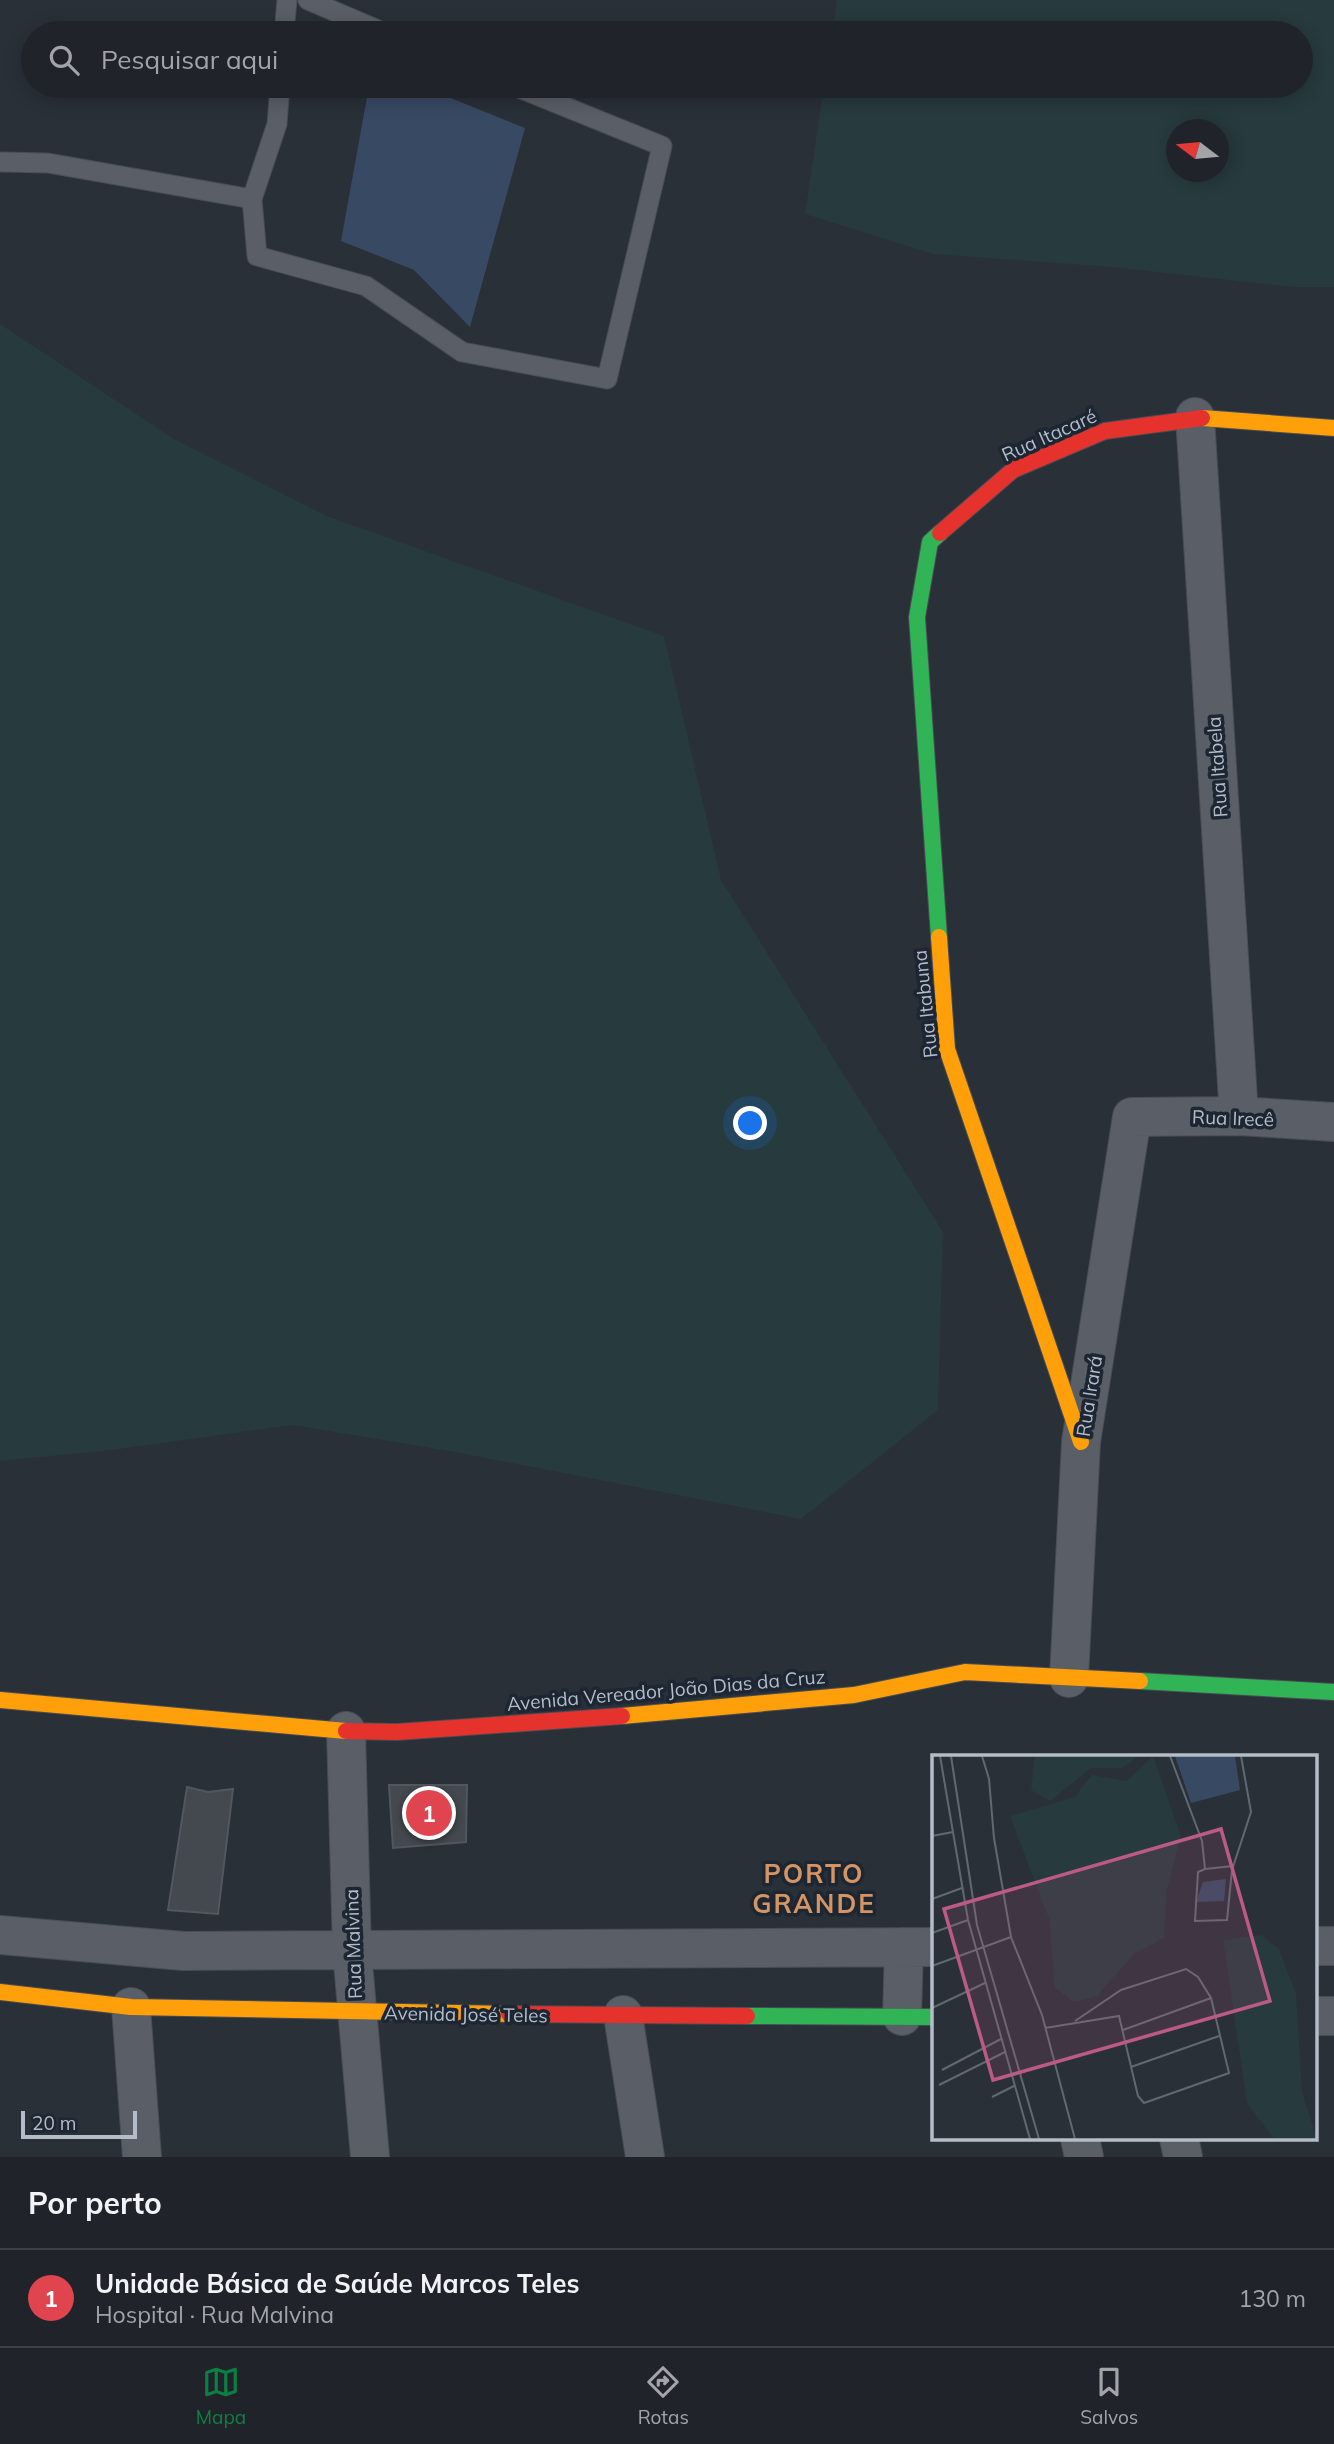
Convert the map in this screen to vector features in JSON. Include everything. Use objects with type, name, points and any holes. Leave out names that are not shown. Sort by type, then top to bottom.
[{"type":"street","name":"Rua Itacaré","points":[[930,541],[1013,470],[1105,431],[1195,417],[1334,428]]},
{"type":"street","name":"Rua Itabela","points":[[1195,417],[1238,1116]]},
{"type":"street","name":"Rua Itabuna","points":[[930,541],[918,617],[947,1049],[1082,1443]]},
{"type":"street","name":"Rua Irecê","points":[[1132,1116],[1238,1116],[1334,1122]]},
{"type":"street","name":"Rua Irará","points":[[1069,1678],[1082,1443],[1132,1116]]},
{"type":"street","name":"Avenida Vereador João Dias da Cruz","points":[[0,1700],[346,1731],[397,1732],[676,1712],[853,1695],[965,1672],[1334,1692]]},
{"type":"street","name":"Rua Malvina","points":[[346,1731],[352,1951],[370,2157]]},
{"type":"street","points":[[0,1935],[183,1951],[918,1947],[918,2016]]},
{"type":"street","points":[[1316,1946],[1334,1946]]},
{"type":"street","name":"Avenida José Teles","points":[[0,1992],[131,2007],[356,2013],[918,2016]]},
{"type":"street","points":[[131,2007],[142,2157]]},
{"type":"street","points":[[622,2015],[645,2157]]},
{"type":"street","points":[[1316,2016],[1334,2016]]},
{"type":"lane","points":[[285,21],[287,0]]},
{"type":"lane","points":[[308,0],[357,21]]},
{"type":"lane","points":[[279,98],[277,124],[252,199],[257,256],[366,286],[462,352],[607,379],[662,146],[544,98]]},
{"type":"lane","points":[[0,162],[48,163],[252,199]]},
{"type":"green space","points":[[837,0],[1334,0],[1334,287],[1293,287],[1111,267],[933,254],[805,214],[822,98],[1313,98],[1313,21],[834,21]]},
{"type":"green space","points":[[0,324],[174,439],[327,516],[664,636],[721,880],[943,1232],[938,1410],[801,1519],[455,1452],[292,1425],[112,1450],[0,1461]]},
{"type":"water","points":[[367,98],[451,98],[525,128],[470,327],[414,270],[341,241]]},
{"type":"building","points":[[389,1785],[467,1785],[466,1842],[393,1848]]},
{"type":"building","points":[[187,1787],[208,1792],[233,1789],[218,1914],[168,1910]]},
{"type":"traffic: fast","points":[[939,937],[917,617],[930,542],[940,533]]},
{"type":"traffic: fast","points":[[1140,1681],[1334,1692]]},
{"type":"traffic: fast","points":[[747,2016],[932,2017]]},
{"type":"traffic: slow","points":[[1202,418],[1334,428]]},
{"type":"traffic: slow","points":[[939,937],[947,1049],[1081,1442]]},
{"type":"traffic: slow","points":[[622,1716],[854,1695],[965,1672],[1140,1681]]},
{"type":"traffic: slow","points":[[0,1700],[346,1731]]},
{"type":"traffic: slow","points":[[0,1992],[131,2007],[509,2014]]},
{"type":"traffic: jam","points":[[940,533],[1013,470],[1105,431],[1202,418]]},
{"type":"traffic: jam","points":[[346,1731],[397,1732],[622,1716]]},
{"type":"traffic: jam","points":[[509,2014],[747,2016]]},
{"type":"place","name":"Unidade Básica de Saúde Marcos Teles","points":[[429,1813]]},
{"type":"district","name":"PORTO GRANDE","points":[[814,1889]]}]
